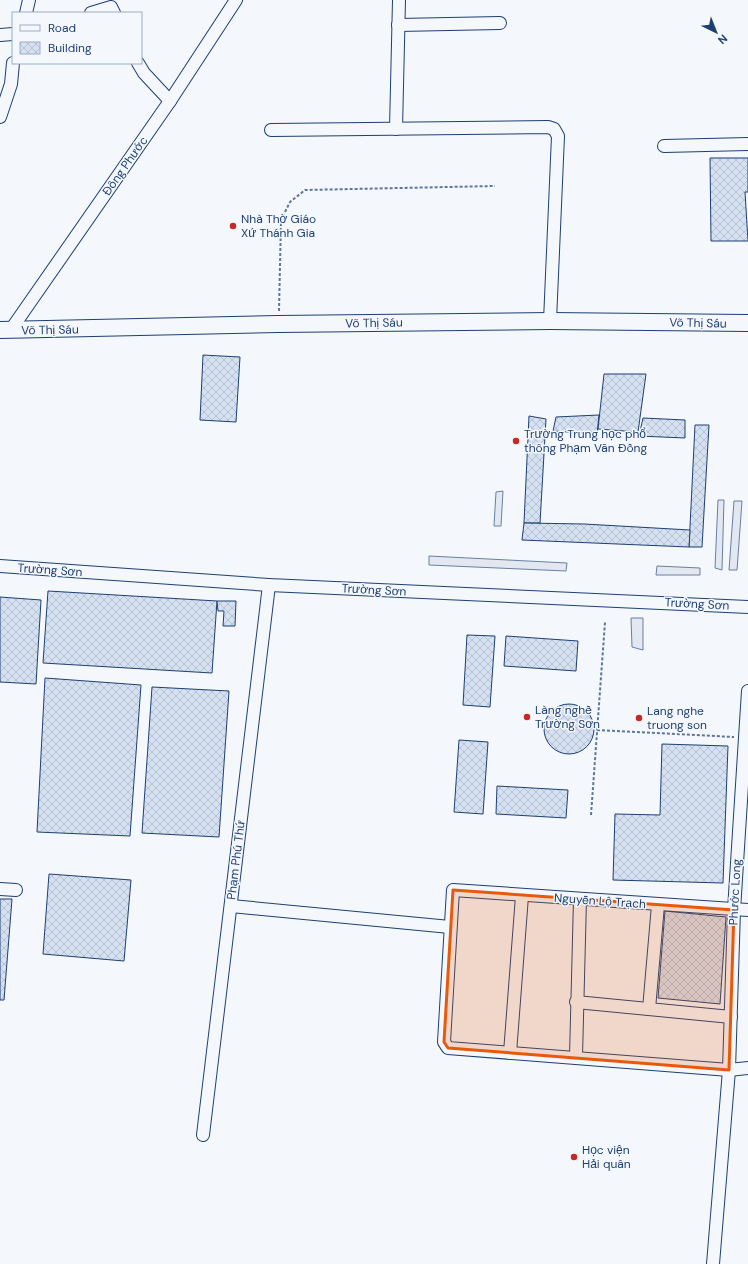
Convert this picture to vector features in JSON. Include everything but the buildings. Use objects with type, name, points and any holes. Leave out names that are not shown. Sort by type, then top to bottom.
[{"type":"main road","name":"Võ Thị Sáu","points":[[5,330],[278,324],[550,321],[748,323]]},
{"type":"street","points":[[26,12],[29,0]]},
{"type":"street","name":"Đông Phước","points":[[5,330],[170,101],[236,0]]},
{"type":"street","points":[[396,129],[399,0]]},
{"type":"street","points":[[98,12],[112,10]]},
{"type":"street","points":[[398,25],[500,23]]},
{"type":"street","points":[[0,35],[12,34]]},
{"type":"street","points":[[0,117],[6,82],[14,64]]},
{"type":"street","points":[[139,64],[144,73],[170,101]]},
{"type":"street","points":[[271,130],[548,127],[557,132],[550,321]]},
{"type":"street","points":[[664,146],[748,144]]},
{"type":"street","name":"Trường Sơn","points":[[0,566],[269,585],[748,607]]},
{"type":"street","name":"Phạm Phú Thứ","points":[[203,1135],[269,585]]},
{"type":"street","name":"Phước Long","points":[[713,1264],[729,1070],[734,910],[748,691]]},
{"type":"street","points":[[0,889],[16,890]]},
{"type":"street","name":"Nguyễn Lộ Trạch","points":[[450,927],[453,890],[522,896],[748,910]]},
{"type":"street","points":[[510,1053],[522,896]]},
{"type":"street","points":[[576,1057],[576,1002],[580,899]]},
{"type":"street","points":[[649,1009],[658,905]]},
{"type":"street","points":[[231,906],[450,927],[445,1046],[448,1048],[729,1070],[748,1068]]},
{"type":"street","points":[[576,1002],[731,1017]]},
{"type":"path","points":[[278,324],[281,220],[287,206],[298,195],[306,190],[495,186]]},
{"type":"path","points":[[591,815],[605,622]]},
{"type":"path","points":[[597,730],[745,738]]},
{"type":"highlighted area","points":[[453,890],[734,910],[729,1070],[448,1048],[444,1042]]},
{"type":"shaded area","points":[[503,491],[501,526],[494,526],[496,492]]},
{"type":"shaded area","points":[[718,500],[724,500],[722,570],[715,568]]},
{"type":"shaded area","points":[[734,501],[742,501],[737,570],[729,570]]},
{"type":"shaded area","points":[[429,556],[567,563],[566,571],[429,565]]},
{"type":"shaded area","points":[[657,566],[700,568],[700,575],[656,575]]},
{"type":"shaded area","points":[[631,618],[643,618],[643,650],[632,647]]},
{"type":"place","name":"Nhà Thờ Giáo Xứ Thánh Gia","points":[[233,226]]},
{"type":"place","name":"Trường Trung học phổ thông Phạm Văn Đồng","points":[[516,441]]},
{"type":"place","name":"Làng nghề Trường Sơn","points":[[527,717]]},
{"type":"place","name":"Lang nghe truong son","points":[[639,718]]},
{"type":"place","name":"Học viện Hải quân","points":[[574,1157]]}]
